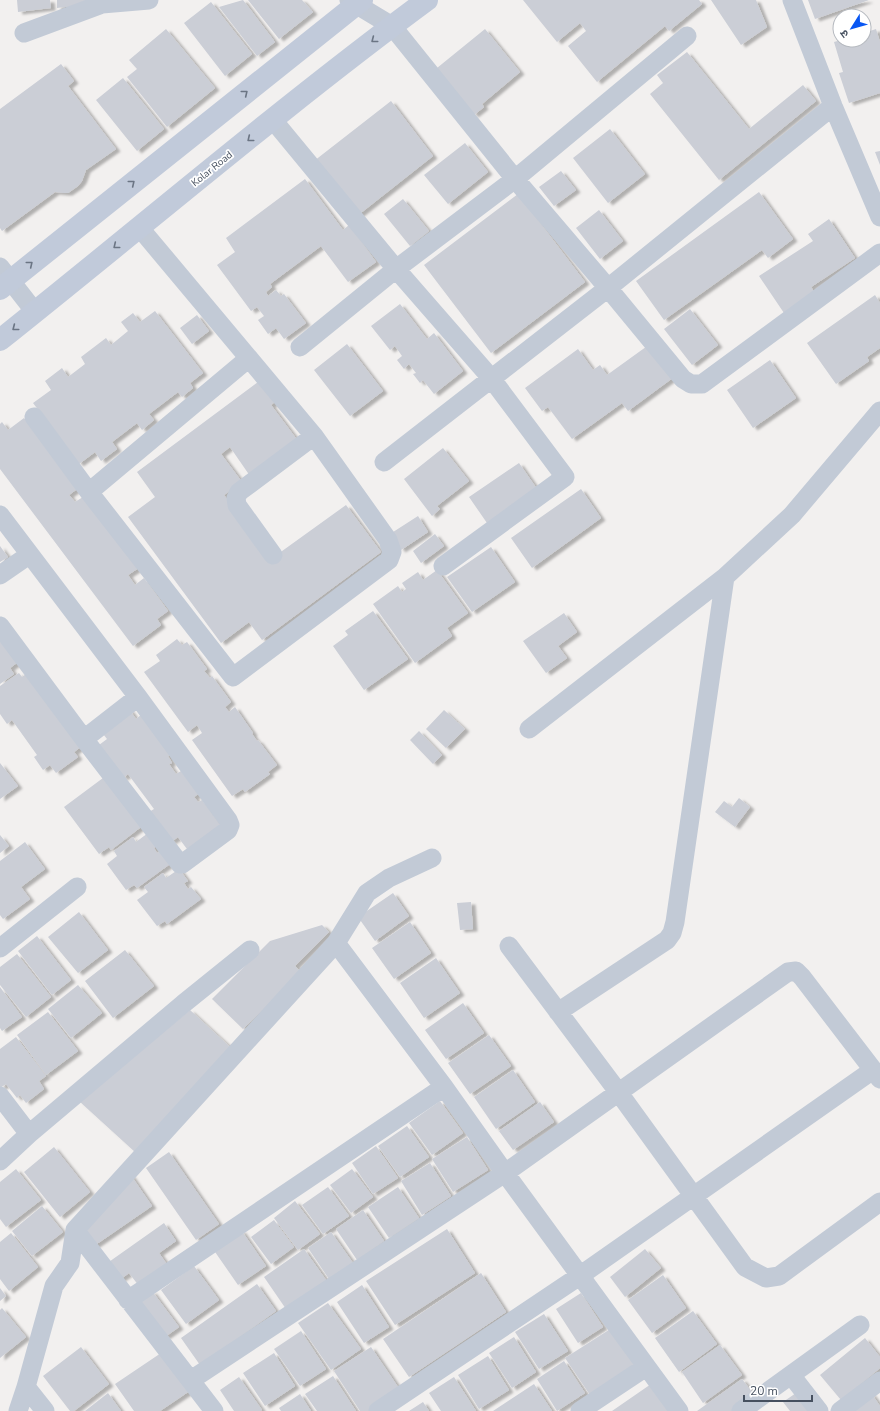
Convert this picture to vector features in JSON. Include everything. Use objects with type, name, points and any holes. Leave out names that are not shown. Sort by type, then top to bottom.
[{"type":"main road","name":"Kolar Road","points":[[0,340],[273,120],[427,0]]},
{"type":"main road","points":[[3,279],[356,1]]},
{"type":"street","points":[[24,33],[102,4],[148,0]]},
{"type":"street","points":[[792,0],[834,106],[876,193],[880,217]]},
{"type":"street","points":[[356,1],[392,26],[515,178],[608,288],[682,379],[691,384],[702,384],[880,253]]},
{"type":"street","points":[[300,347],[396,269],[515,178],[687,36]]},
{"type":"street","points":[[384,462],[608,288],[834,106]]},
{"type":"street","points":[[273,120],[396,269],[491,378],[565,476],[443,566]]},
{"type":"street","points":[[34,417],[233,677],[389,560],[392,552],[388,540],[314,436],[139,227]]},
{"type":"street","points":[[3,279],[35,312]]},
{"type":"street","points":[[90,492],[249,358]]},
{"type":"street","points":[[529,729],[725,577],[792,515],[880,411]]},
{"type":"street","points":[[273,555],[236,505],[238,492],[314,436]]},
{"type":"street","points":[[0,515],[138,697],[228,820],[230,825],[228,830],[181,864],[84,739],[0,626]]},
{"type":"street","points":[[0,575],[29,555]]},
{"type":"street","points":[[558,1012],[666,940],[672,933],[725,577]]},
{"type":"street","points":[[84,739],[138,697]]},
{"type":"street","points":[[18,1411],[54,1286],[70,1263],[75,1230],[336,943],[367,893],[389,878],[432,858]]},
{"type":"street","points":[[0,948],[77,887]]},
{"type":"street","points":[[336,943],[444,1087],[679,1411]]},
{"type":"street","points":[[509,946],[619,1093],[745,1267],[766,1278],[779,1276],[880,1202]]},
{"type":"street","points":[[0,1161],[29,1134],[177,1009],[250,950]]},
{"type":"street","points":[[191,1380],[505,1173],[788,972],[796,971],[877,1075],[694,1196],[580,1276],[378,1411]]},
{"type":"street","points":[[128,1300],[444,1087]]},
{"type":"street","points":[[0,1096],[29,1134]]},
{"type":"street","points":[[75,1230],[214,1411]]},
{"type":"street","points":[[741,1411],[860,1325]]},
{"type":"street","points":[[580,1411],[646,1367]]},
{"type":"street","points":[[791,1375],[819,1411]]},
{"type":"street","points":[[840,1411],[880,1381]]},
{"type":"street","points":[[26,1387],[45,1411]]},
{"type":"building","points":[[17,0],[50,0],[51,8],[18,12]]},
{"type":"building","points":[[57,0],[90,0],[90,4],[57,8]]},
{"type":"building","points":[[243,0],[275,42],[257,56],[219,7]]},
{"type":"building","points":[[248,0],[302,0],[313,12],[279,39]]},
{"type":"building","points":[[523,0],[699,0],[702,4],[669,31],[665,26],[597,82],[568,46],[586,31],[580,23],[557,42]]},
{"type":"building","points":[[711,0],[756,0],[767,27],[741,45]]},
{"type":"building","points":[[808,0],[869,0],[846,8],[832,8],[832,13],[815,19]]},
{"type":"building","points":[[211,2],[252,54],[225,76],[184,23]]},
{"type":"building","points":[[166,29],[215,88],[167,127],[127,77],[137,69],[129,60]]},
{"type":"building","points":[[485,29],[520,72],[482,104],[484,107],[474,115],[437,68]]},
{"type":"building","points":[[876,29],[880,42],[880,93],[849,103],[839,73],[843,72],[836,48],[872,48],[872,30]]},
{"type":"building","points":[[687,52],[749,129],[803,85],[816,101],[719,180],[650,94],[663,83],[657,75]]},
{"type":"building","points":[[61,64],[74,81],[68,86],[116,149],[86,170],[82,181],[78,186],[68,193],[55,192],[2,231],[0,228],[0,109]]},
{"type":"building","points":[[123,78],[164,129],[137,151],[96,100]]},
{"type":"building","points":[[391,101],[433,156],[357,216],[314,161]]},
{"type":"building","points":[[610,129],[645,174],[608,203],[573,158]]},
{"type":"building","points":[[465,143],[488,172],[448,204],[424,175]]},
{"type":"building","points":[[880,151],[880,165],[875,152]]},
{"type":"building","points":[[561,171],[576,190],[554,206],[539,187]]},
{"type":"building","points":[[305,179],[343,230],[349,225],[376,262],[348,282],[321,246],[270,284],[272,287],[266,292],[268,296],[276,290],[281,296],[284,294],[306,323],[284,339],[276,328],[268,334],[258,320],[264,316],[257,307],[251,311],[217,265],[235,252],[226,238]]},
{"type":"building","points":[[759,192],[793,239],[768,258],[762,250],[664,320],[636,281]]},
{"type":"building","points":[[518,194],[585,282],[491,353],[424,265]]},
{"type":"building","points":[[403,199],[429,231],[410,246],[384,214]]},
{"type":"building","points":[[599,210],[623,241],[600,259],[576,228]]},
{"type":"building","points":[[829,219],[855,258],[811,287],[815,293],[784,313],[759,276],[813,241],[808,234]]},
{"type":"building","points":[[875,295],[880,303],[880,348],[867,357],[869,361],[836,384],[807,343]]},
{"type":"building","points":[[400,304],[427,339],[434,333],[463,371],[434,394],[423,380],[420,383],[413,374],[416,373],[409,364],[404,369],[397,360],[402,356],[395,346],[390,350],[371,326]]},
{"type":"building","points":[[690,309],[718,345],[692,365],[664,329]]},
{"type":"building","points":[[155,311],[203,373],[190,383],[193,388],[182,397],[178,392],[149,414],[154,420],[142,430],[137,423],[112,442],[117,449],[101,461],[95,452],[79,464],[33,403],[51,390],[45,381],[62,368],[68,377],[85,364],[81,357],[106,338],[111,345],[128,331],[121,322],[133,313],[140,322]]},
{"type":"building","points":[[197,315],[209,331],[192,344],[180,328]]},
{"type":"building","points":[[347,344],[383,391],[350,416],[314,370]]},
{"type":"building","points":[[650,344],[674,377],[628,411],[622,403],[572,439],[548,407],[542,411],[525,388],[578,349],[593,370],[600,365],[607,375]]},
{"type":"building","points":[[770,360],[796,398],[753,428],[727,390]]},
{"type":"building","points":[[262,379],[277,400],[271,405],[298,441],[250,476],[230,447],[221,454],[242,482],[224,495],[271,559],[346,505],[381,552],[262,640],[249,622],[221,643],[128,517],[155,497],[137,472]]},
{"type":"building","points":[[24,418],[77,489],[69,495],[75,502],[83,497],[137,569],[128,575],[135,585],[144,578],[168,611],[157,619],[161,625],[133,646],[0,469],[0,424],[2,422],[8,430]]},
{"type":"building","points":[[443,448],[469,481],[437,506],[440,509],[432,516],[404,479]]},
{"type":"building","points":[[519,463],[537,489],[487,523],[469,497]]},
{"type":"building","points":[[581,489],[601,518],[532,568],[511,538]]},
{"type":"building","points":[[418,516],[428,532],[401,550],[390,534]]},
{"type":"building","points":[[435,534],[444,546],[421,563],[413,551]]},
{"type":"building","points":[[0,546],[8,557],[0,562]]},
{"type":"building","points":[[491,547],[515,582],[472,612],[447,577]]},
{"type":"building","points":[[437,570],[468,613],[447,628],[452,636],[415,663],[373,604],[398,586],[402,592],[406,589],[402,583],[418,572],[423,580]]},
{"type":"building","points":[[373,611],[408,659],[364,690],[333,646],[348,635],[345,631]]},
{"type":"building","points":[[564,613],[577,632],[558,646],[567,658],[546,673],[523,641]]},
{"type":"building","points":[[0,637],[18,662],[10,668],[14,674],[0,684]]},
{"type":"building","points":[[177,639],[182,645],[187,642],[207,669],[204,671],[210,678],[212,676],[231,702],[225,707],[229,712],[235,707],[257,741],[258,740],[277,765],[268,772],[270,774],[245,792],[243,789],[232,796],[192,740],[202,733],[197,725],[188,732],[144,672],[160,661],[156,655]]},
{"type":"building","points":[[29,672],[82,746],[74,752],[78,757],[56,773],[50,765],[43,770],[34,757],[37,755],[12,720],[7,724],[0,714],[0,686],[19,673],[22,677]]},
{"type":"building","points":[[129,709],[136,719],[142,714],[171,754],[168,756],[172,763],[169,764],[176,774],[181,771],[198,794],[194,797],[198,802],[202,800],[220,825],[187,849],[178,837],[171,842],[149,812],[154,809],[128,774],[123,778],[99,745],[107,739],[100,730]]},
{"type":"building","points":[[444,710],[465,729],[446,748],[426,729]]},
{"type":"building","points":[[419,731],[442,755],[433,764],[410,740]]},
{"type":"building","points":[[0,763],[18,786],[0,799]]},
{"type":"building","points":[[107,775],[141,827],[111,850],[109,847],[99,854],[64,807]]},
{"type":"building","points":[[739,798],[750,807],[735,827],[715,812],[724,801],[732,807]]},
{"type":"building","points":[[148,833],[157,845],[154,848],[157,853],[161,851],[170,864],[137,888],[134,885],[126,890],[107,864],[117,856],[114,851],[133,837],[136,842]]},
{"type":"building","points":[[0,835],[9,846],[0,853]]},
{"type":"building","points":[[25,842],[45,869],[21,887],[30,899],[3,919],[0,915],[0,861]]},
{"type":"building","points":[[179,869],[188,881],[184,883],[188,889],[191,887],[201,899],[167,924],[165,921],[157,926],[137,900],[148,892],[144,887],[163,873],[166,878]]},
{"type":"building","points":[[393,893],[409,916],[375,941],[358,917]]},
{"type":"building","points":[[471,902],[473,929],[460,930],[457,903]]},
{"type":"building","points":[[79,912],[108,950],[78,973],[48,937]]},
{"type":"building","points":[[410,922],[431,953],[394,979],[372,948]]},
{"type":"building","points":[[322,925],[329,932],[295,966],[301,972],[243,1029],[212,999],[270,941]]},
{"type":"building","points":[[37,936],[71,980],[52,995],[18,951]]},
{"type":"building","points":[[125,950],[154,986],[113,1018],[85,981]]},
{"type":"building","points":[[17,954],[51,997],[26,1017],[0,985],[0,967]]},
{"type":"building","points":[[436,958],[460,993],[424,1018],[400,983]]},
{"type":"building","points":[[78,985],[102,1013],[71,1038],[48,1009]]},
{"type":"building","points":[[0,987],[22,1017],[2,1031],[0,1028]]},
{"type":"building","points":[[463,1003],[484,1033],[446,1059],[425,1030]]},
{"type":"building","points":[[190,1010],[230,1047],[135,1152],[79,1101]]},
{"type":"building","points":[[48,1012],[78,1051],[46,1075],[17,1035]]},
{"type":"building","points":[[489,1035],[511,1066],[470,1094],[448,1063]]},
{"type":"building","points":[[16,1037],[46,1076],[39,1081],[44,1089],[26,1103],[20,1095],[17,1098],[6,1084],[0,1088],[0,1049]]},
{"type":"building","points":[[513,1070],[535,1102],[496,1129],[474,1097]]},
{"type":"building","points":[[440,1101],[463,1133],[432,1155],[409,1123]]},
{"type":"building","points":[[540,1102],[554,1122],[513,1150],[499,1131]]},
{"type":"building","points":[[407,1126],[429,1157],[400,1177],[378,1146]]},
{"type":"building","points":[[467,1137],[488,1170],[453,1192],[432,1159]]},
{"type":"building","points":[[376,1146],[398,1178],[373,1194],[352,1163]]},
{"type":"building","points":[[54,1147],[90,1192],[60,1217],[24,1172]]},
{"type":"building","points":[[169,1152],[219,1224],[196,1240],[146,1168]]},
{"type":"building","points":[[430,1163],[451,1196],[422,1215],[401,1181]]},
{"type":"building","points":[[16,1169],[41,1200],[6,1227],[0,1219],[0,1182]]},
{"type":"building","points":[[352,1169],[373,1197],[351,1213],[330,1185]]},
{"type":"building","points":[[130,1174],[152,1206],[91,1248],[78,1229]]},
{"type":"building","points":[[328,1187],[349,1216],[323,1234],[302,1205]]},
{"type":"building","points":[[398,1187],[419,1218],[389,1238],[368,1207]]},
{"type":"building","points":[[295,1201],[320,1234],[298,1250],[274,1218]]},
{"type":"building","points":[[42,1206],[63,1232],[32,1256],[12,1231]]},
{"type":"building","points":[[363,1210],[384,1241],[357,1260],[336,1229]]},
{"type":"building","points":[[274,1220],[294,1247],[271,1264],[251,1237]]},
{"type":"building","points":[[164,1223],[176,1241],[159,1253],[168,1266],[139,1286],[129,1273],[118,1281],[106,1264]]},
{"type":"building","points":[[447,1229],[475,1273],[395,1325],[366,1281]]},
{"type":"building","points":[[241,1230],[266,1266],[238,1285],[213,1249]]},
{"type":"building","points":[[331,1232],[353,1263],[329,1279],[308,1248]]},
{"type":"building","points":[[11,1233],[38,1267],[9,1291],[0,1279],[0,1242]]},
{"type":"building","points":[[304,1249],[326,1280],[286,1309],[264,1277]]},
{"type":"building","points":[[645,1249],[661,1268],[625,1297],[610,1277]]},
{"type":"building","points":[[194,1266],[219,1300],[186,1324],[161,1290]]},
{"type":"building","points":[[481,1273],[506,1312],[409,1377],[383,1339]]},
{"type":"building","points":[[663,1275],[686,1308],[652,1333],[628,1300]]},
{"type":"building","points":[[257,1284],[276,1311],[200,1365],[181,1338]]},
{"type":"building","points":[[362,1285],[389,1327],[364,1343],[337,1302]]},
{"type":"building","points":[[0,1288],[6,1296],[0,1301]]},
{"type":"building","points":[[152,1291],[179,1327],[165,1337],[138,1301]]},
{"type":"building","points":[[581,1293],[603,1327],[578,1343],[556,1309]]},
{"type":"building","points":[[328,1303],[361,1349],[331,1370],[298,1323]]},
{"type":"building","points":[[2,1308],[26,1337],[0,1358],[0,1310]]},
{"type":"building","points":[[693,1311],[717,1344],[679,1372],[655,1338]]},
{"type":"building","points":[[544,1314],[568,1351],[539,1369],[515,1332]]},
{"type":"building","points":[[615,1326],[639,1363],[590,1395],[565,1358]]},
{"type":"building","points":[[301,1331],[326,1369],[300,1386],[274,1349]]},
{"type":"building","points":[[514,1337],[536,1372],[512,1388],[489,1353]]},
{"type":"building","points":[[865,1338],[880,1357],[880,1368],[841,1400],[820,1375]]},
{"type":"building","points":[[720,1345],[742,1375],[703,1403],[682,1372]]},
{"type":"building","points":[[81,1347],[109,1384],[74,1411],[70,1411],[43,1376]]},
{"type":"building","points":[[371,1347],[400,1390],[368,1411],[360,1411],[334,1371]]},
{"type":"building","points":[[164,1351],[191,1390],[160,1411],[134,1411],[115,1384]]},
{"type":"building","points":[[274,1353],[295,1386],[265,1406],[243,1373]]},
{"type":"building","points":[[488,1356],[509,1390],[479,1409],[458,1375]]},
{"type":"building","points":[[564,1361],[585,1393],[557,1411],[537,1379]]},
{"type":"building","points":[[333,1376],[356,1411],[317,1411],[305,1394]]},
{"type":"building","points":[[239,1377],[262,1410],[234,1411],[220,1390]]},
{"type":"building","points":[[454,1377],[476,1411],[441,1411],[429,1393]]},
{"type":"building","points":[[742,1379],[755,1396],[734,1411],[697,1411]]},
{"type":"building","points":[[654,1382],[673,1411],[612,1411]]},
{"type":"building","points":[[534,1384],[552,1411],[493,1411]]},
{"type":"building","points":[[108,1393],[121,1411],[85,1411]]},
{"type":"building","points":[[796,1393],[810,1411],[790,1411],[783,1402]]},
{"type":"building","points":[[871,1393],[880,1406],[880,1411],[846,1411]]},
{"type":"building","points":[[300,1394],[311,1411],[281,1411],[279,1408]]},
{"type":"building","points":[[423,1402],[429,1411],[409,1411]]}]
